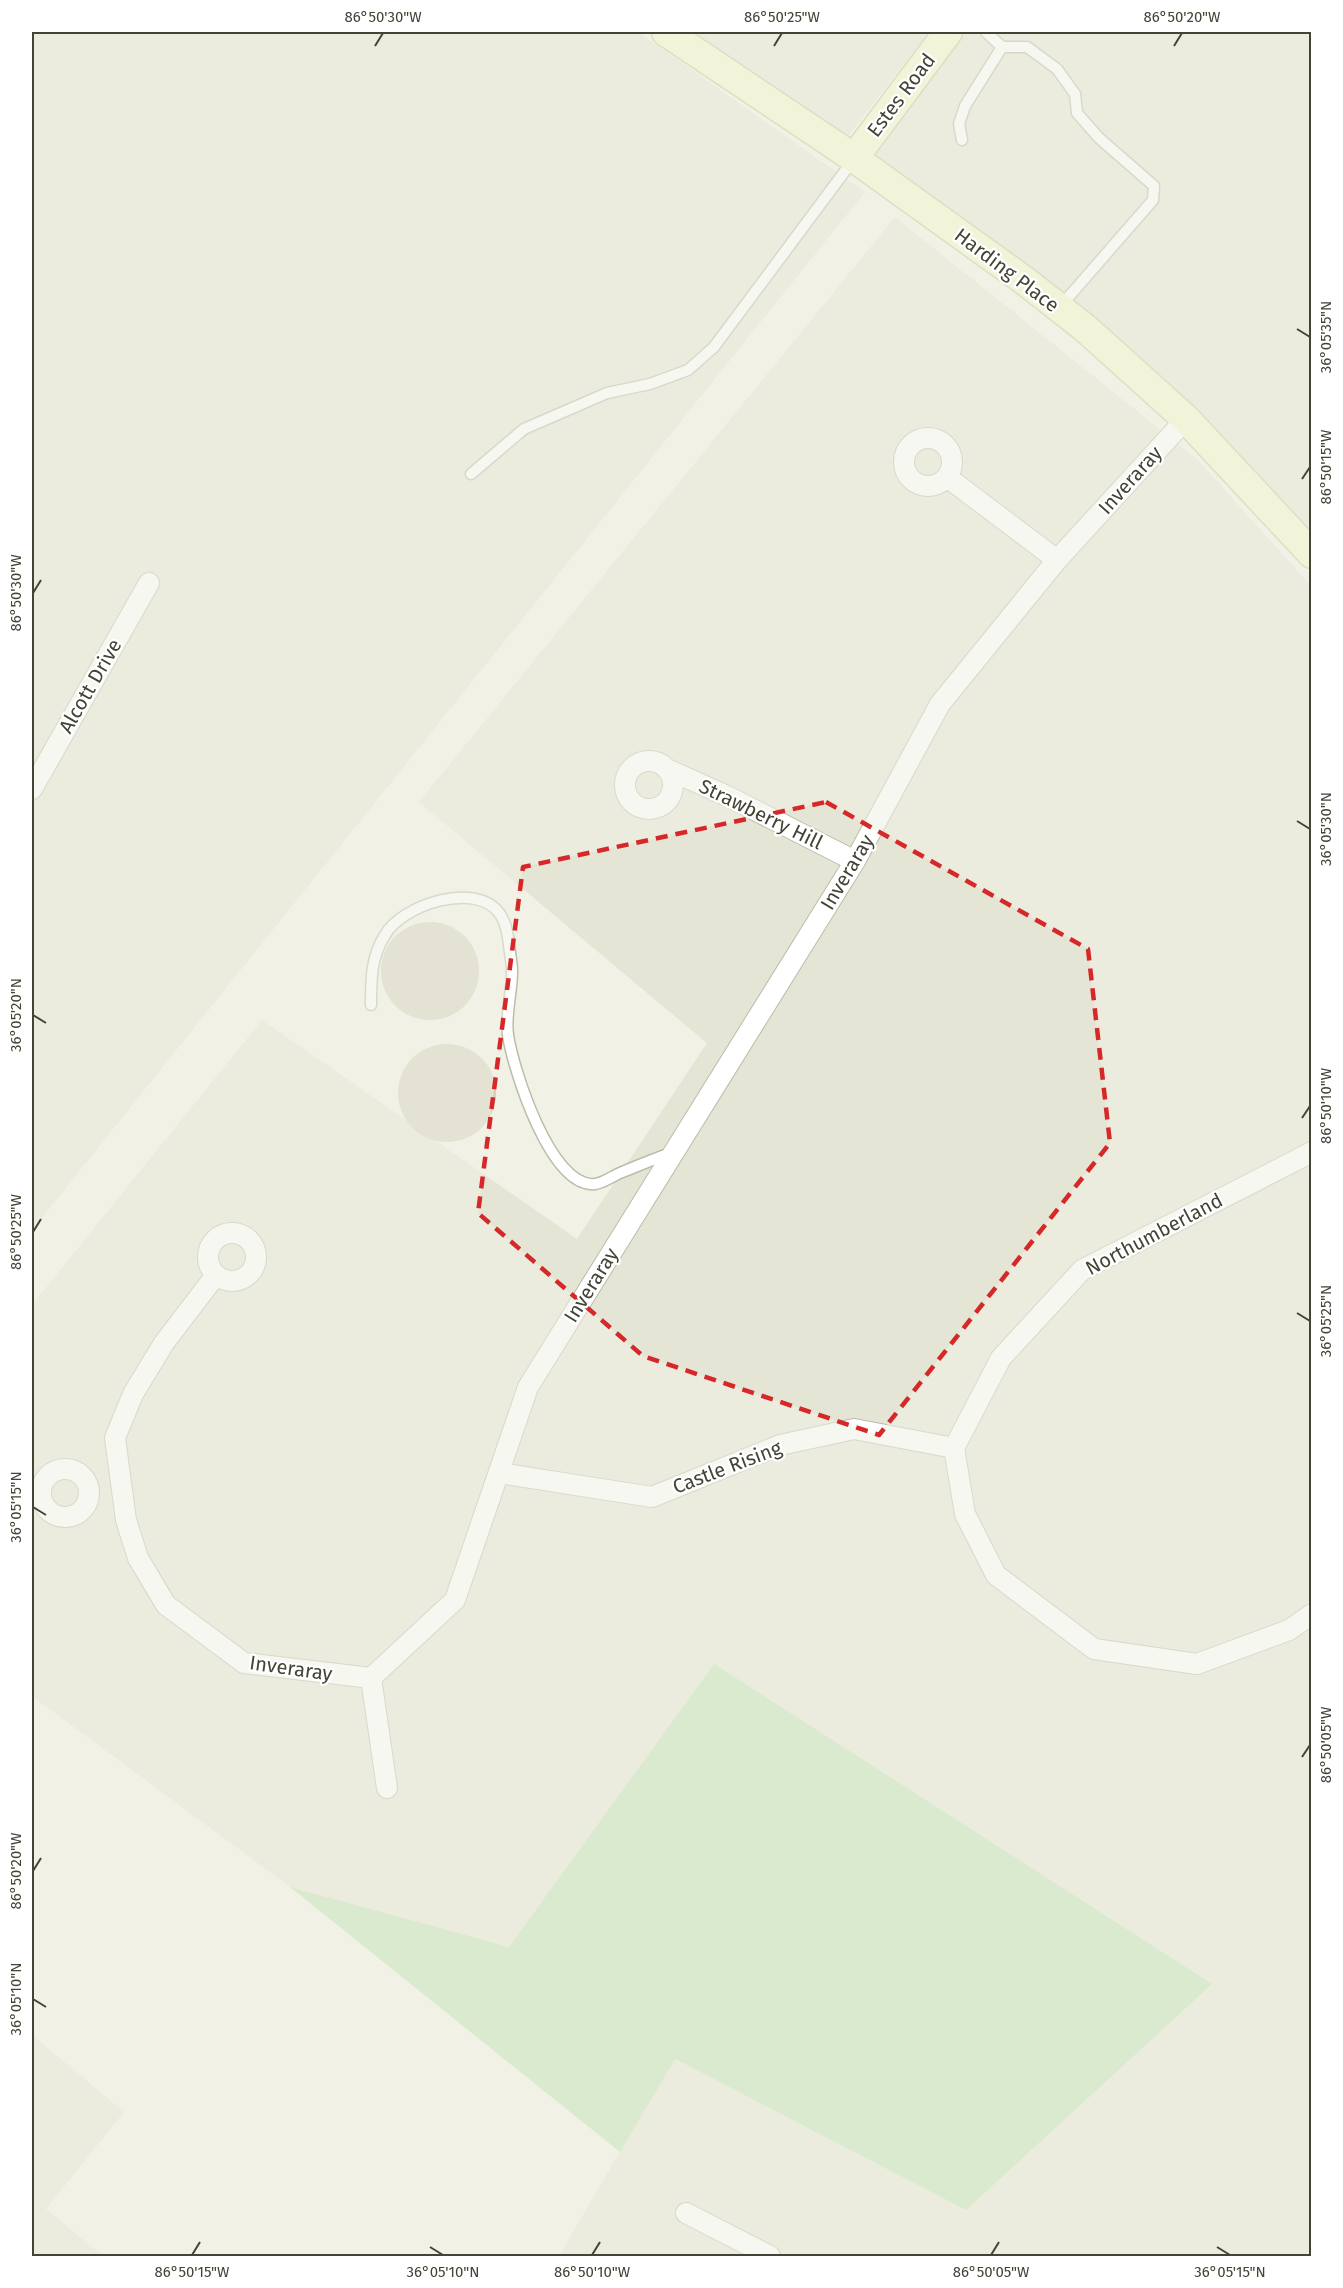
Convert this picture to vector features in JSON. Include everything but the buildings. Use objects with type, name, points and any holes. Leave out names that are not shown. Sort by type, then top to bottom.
[{"type":"main road","name":"Harding Place","points":[[666,32],[854,158],[1085,328],[1186,419],[1311,554]]},
{"type":"main road","name":"Estes Road","points":[[854,158],[948,32]]},
{"type":"street","name":"Inveraray","points":[[216,1275],[164,1344],[133,1394],[115,1438],[126,1520],[138,1558],[166,1605],[244,1663],[371,1678],[455,1600],[528,1387],[855,861],[940,704],[1057,560],[1186,419]]},
{"type":"street","points":[[947,477],[1057,560]]},
{"type":"street","name":"Alcott Drive","points":[[32,789],[149,583]]},
{"type":"street","name":"Strawberry Hill","points":[[667,769],[727,796],[855,861]]},
{"type":"street","name":"Northumberland","points":[[954,1448],[1001,1358],[1083,1270],[1311,1152]]},
{"type":"street","name":"Castle Rising","points":[[500,1473],[652,1497],[780,1445],[854,1429],[954,1448]]},
{"type":"street","points":[[954,1448],[965,1514],[996,1575],[1094,1649],[1197,1664],[1288,1630],[1311,1614]]},
{"type":"street","points":[[89,1490],[122,1487]]},
{"type":"street","points":[[371,1678],[387,1788]]},
{"type":"street","points":[[686,2213],[770,2256]]},
{"type":"lane","points":[[986,32],[1002,47],[1027,47],[1057,69],[1074,94],[1077,114],[1099,138],[1154,186],[1153,200],[1059,308]]},
{"type":"lane","points":[[962,140],[959,124],[965,106],[1002,47]]},
{"type":"lane","points":[[471,474],[524,429],[607,393],[650,384],[688,370],[714,347],[854,158]]},
{"type":"lane","points":[[371,1005],[372,968],[376,951],[386,933],[397,920],[438,900],[471,898],[487,904],[500,913],[507,929],[512,970],[508,1034],[515,1063],[535,1123],[558,1163],[579,1180],[595,1184],[674,1152]]},
{"type":"highlighted area","points":[[826,802],[1088,949],[1110,1143],[879,1435],[643,1356],[478,1213],[523,867]]},
{"type":"shaded area","points":[[32,32],[638,32],[865,192],[32,1230]]},
{"type":"shaded area","points":[[681,32],[929,32],[844,141]]},
{"type":"shaded area","points":[[962,32],[1311,32],[1311,542],[876,162],[879,140]]},
{"type":"shaded area","points":[[895,217],[1197,459],[1311,586],[1311,2256],[559,2256],[674,2059],[966,2210],[714,1664],[509,1948],[290,1887],[32,1696],[32,1305],[262,1020],[577,1239],[707,1043],[419,802]]},
{"type":"shaded area","points":[[32,2035],[124,2112],[46,2209],[103,2256],[32,2256]]},
{"type":"green space","points":[[714,1664],[1212,1984],[966,2210],[675,2059],[620,2152],[290,1887],[509,1947]]}]
